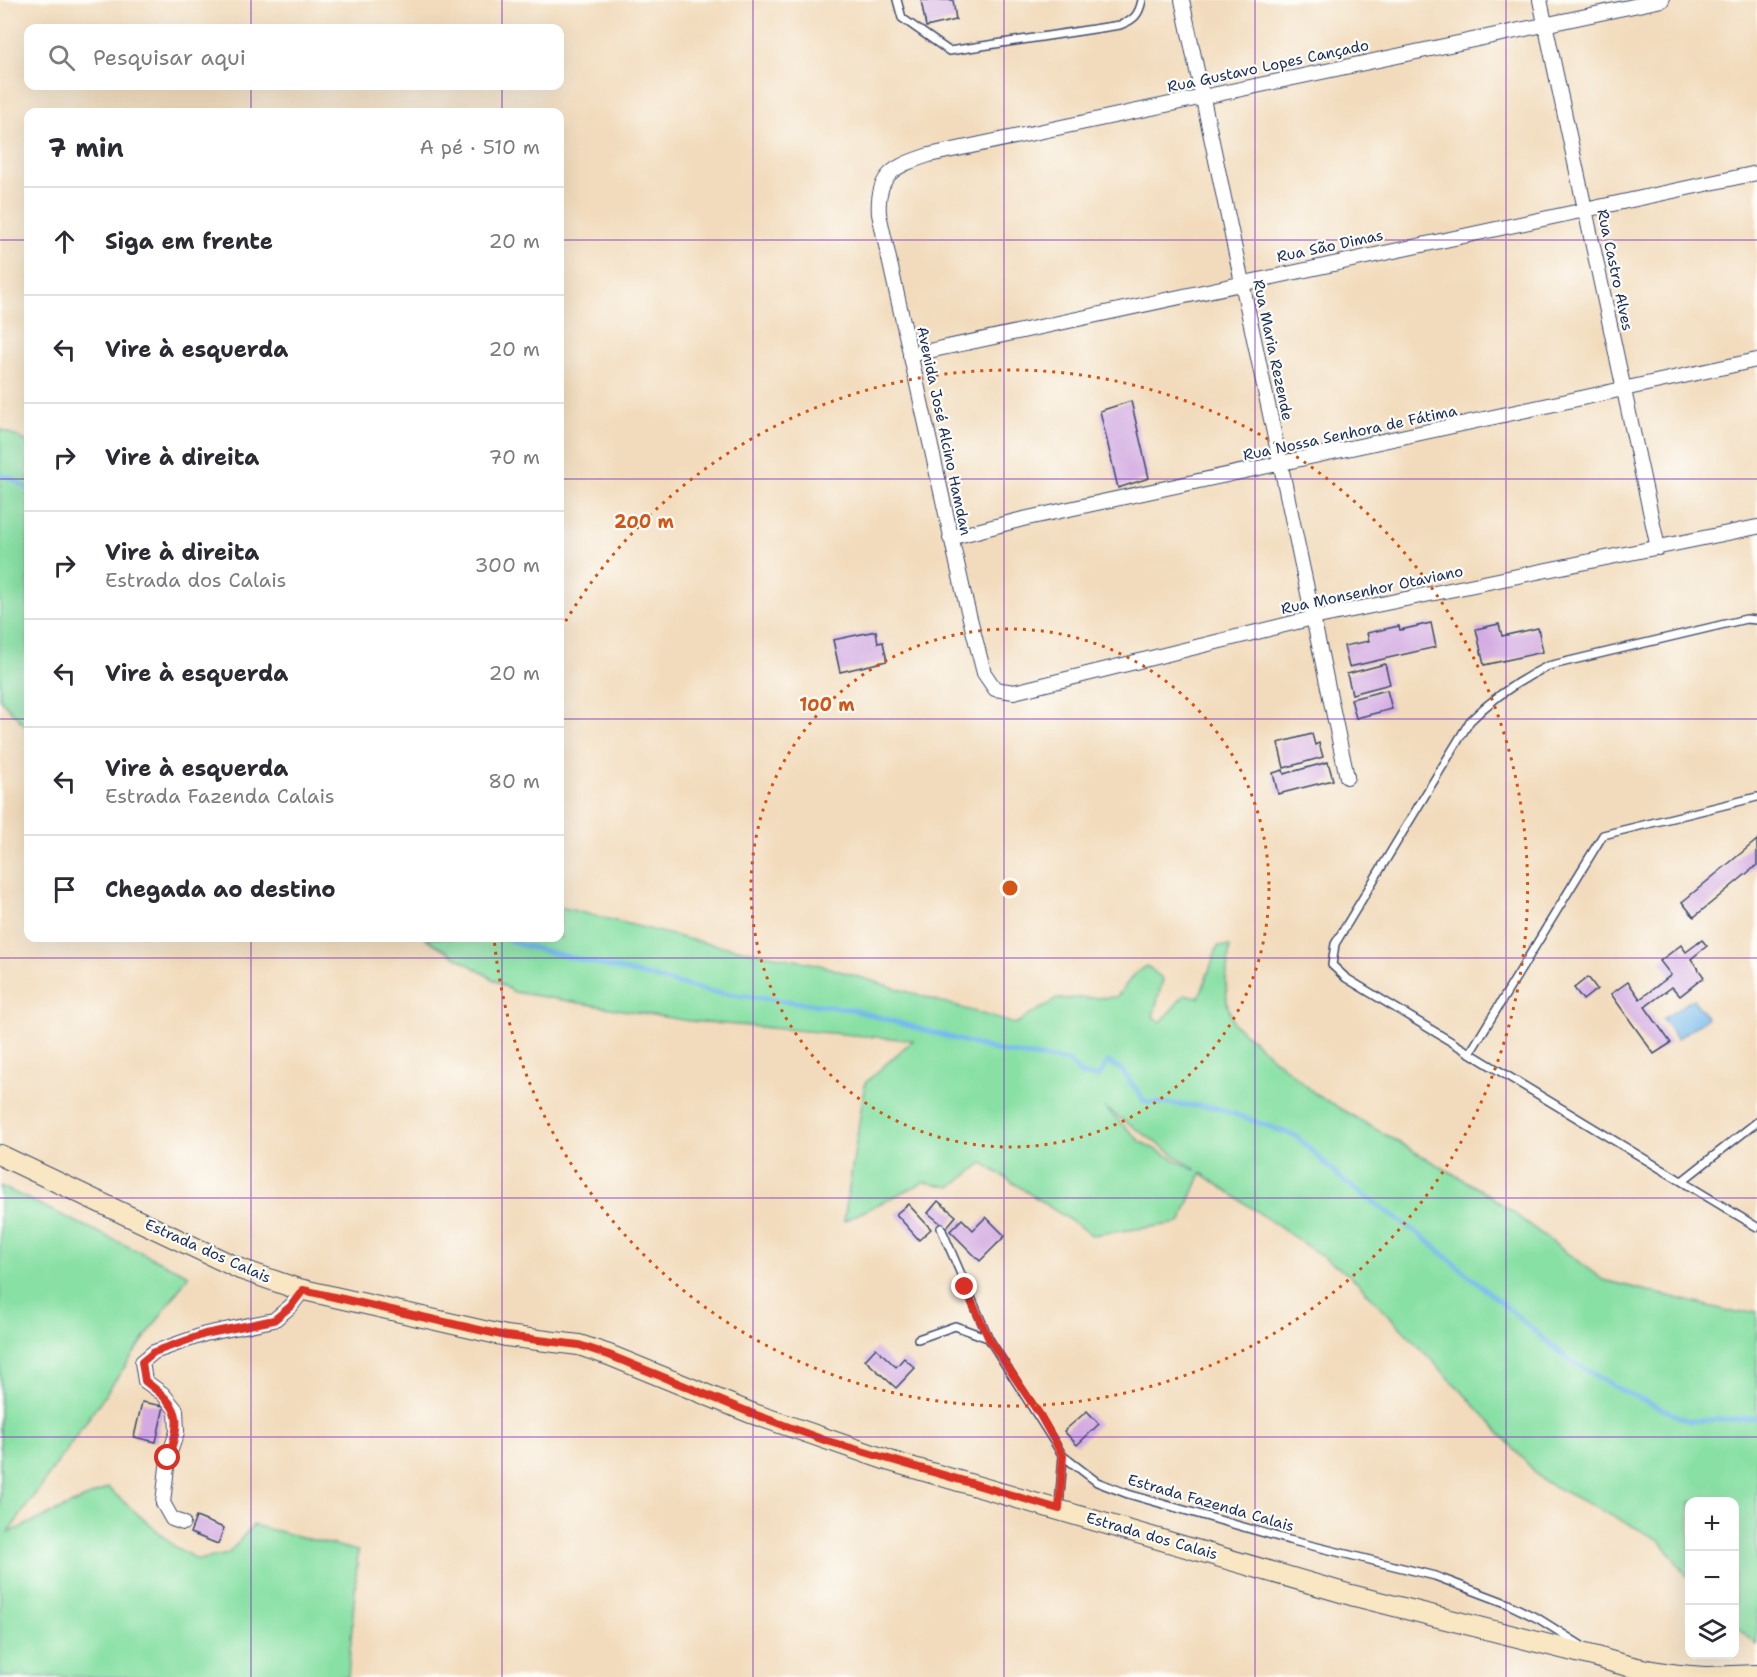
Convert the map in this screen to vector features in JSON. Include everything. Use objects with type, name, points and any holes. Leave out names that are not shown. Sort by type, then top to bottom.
[{"type":"street","name":"Rua Maria Rezende","points":[[1182,0],[1347,777]]},
{"type":"street","name":"Rua Castro Alves","points":[[1540,0],[1658,548]]},
{"type":"street","name":"Rua Gustavo Lopes Cançado","points":[[885,177],[904,163],[929,155],[1662,0]]},
{"type":"street","name":"Rua São Dimas","points":[[910,355],[1757,172]]},
{"type":"street","name":"Avenida José Alcino Hamdan","points":[[885,177],[877,196],[879,214],[950,538],[984,673],[995,689]]},
{"type":"street","name":"Rua Nossa Senhora de Fátima","points":[[950,538],[1023,519],[1281,465],[1757,360]]},
{"type":"street","name":"Rua Monsenhor Otaviano","points":[[995,689],[1014,692],[1313,618],[1757,527]]},
{"type":"street","name":"Estrada dos Calais","points":[[0,1155],[240,1269],[303,1290],[506,1336],[579,1345],[824,1440],[1351,1595],[1663,1675],[1706,1677],[1757,1675]]},
{"type":"street","points":[[183,1523],[172,1519],[163,1503],[168,1458],[177,1432],[176,1410],[163,1394],[145,1381],[142,1362],[154,1352],[205,1334],[274,1320],[291,1306],[303,1290]]},
{"type":"lane","points":[[897,0],[902,18],[949,51],[1120,25],[1133,20],[1140,12],[1142,0]]},
{"type":"lane","points":[[1757,620],[1746,619],[1548,666],[1519,680],[1493,698],[1470,721],[1335,944],[1332,965],[1346,978],[1757,1227]]},
{"type":"lane","points":[[1470,1053],[1603,835],[1757,797]]},
{"type":"lane","points":[[1682,1181],[1757,1122]]},
{"type":"lane","name":"Estrada Fazenda Calais","points":[[941,1228],[989,1339],[1040,1415],[1063,1456],[1097,1482],[1128,1494],[1289,1540],[1435,1576],[1477,1591],[1539,1619],[1597,1657]]},
{"type":"lane","points":[[918,1339],[956,1326],[989,1339]]},
{"type":"lane","points":[[1059,1509],[1063,1456]]},
{"type":"green space","points":[[0,429],[24,440],[24,725],[0,699]]},
{"type":"green space","points":[[564,908],[696,941],[816,964],[1015,1024],[1057,999],[1117,997],[1134,974],[1147,966],[1163,979],[1153,1017],[1161,1022],[1185,994],[1199,998],[1218,946],[1230,946],[1226,980],[1227,1003],[1234,1024],[1318,1096],[1488,1194],[1603,1280],[1737,1313],[1757,1311],[1757,1645],[1739,1629],[1739,1497],[1685,1497],[1685,1574],[1660,1540],[1543,1481],[1470,1400],[1352,1277],[1201,1173],[1180,1223],[1092,1235],[983,1163],[951,1187],[924,1182],[844,1221],[865,1083],[913,1040],[689,1021],[514,992],[432,942],[564,942]],"holes":[[[1104,1107],[1195,1170],[1141,1142]]]},
{"type":"green space","points":[[0,1186],[189,1275],[8,1533],[108,1488],[175,1547],[198,1560],[228,1554],[253,1525],[358,1551],[348,1677],[0,1677]]},
{"type":"water","points":[[1693,999],[1707,1018],[1677,1039],[1663,1019]]},
{"type":"building","points":[[921,0],[953,0],[956,20],[926,27]]},
{"type":"building","points":[[1131,401],[1149,478],[1118,488],[1100,411]]},
{"type":"building","points":[[1431,623],[1436,647],[1349,667],[1344,646],[1369,641],[1367,633],[1399,626],[1400,630]]},
{"type":"building","points":[[1499,624],[1502,636],[1538,628],[1543,652],[1484,665],[1476,629]]},
{"type":"building","points":[[876,631],[878,643],[883,642],[887,661],[840,672],[833,640]]},
{"type":"building","points":[[1385,664],[1390,684],[1352,694],[1347,674]]},
{"type":"building","points":[[1387,690],[1392,709],[1356,718],[1351,699]]},
{"type":"building","points":[[1312,734],[1315,745],[1319,743],[1323,757],[1284,768],[1278,743]]},
{"type":"building","points":[[1328,762],[1333,780],[1278,794],[1273,773],[1283,770],[1284,774]]},
{"type":"building","points":[[1757,840],[1757,865],[1694,917],[1682,902]]},
{"type":"building","points":[[1702,940],[1707,946],[1691,959],[1704,977],[1680,996],[1672,987],[1645,1007],[1671,1043],[1654,1054],[1611,994],[1628,982],[1640,999],[1671,975],[1660,961],[1681,945],[1686,952]]},
{"type":"building","points":[[1588,977],[1597,989],[1583,1000],[1574,988]]},
{"type":"building","points":[[938,1201],[956,1216],[946,1228],[928,1213]]},
{"type":"building","points":[[908,1204],[931,1229],[919,1240],[896,1214]]},
{"type":"building","points":[[986,1217],[1005,1236],[980,1261],[950,1231],[962,1219],[973,1230]]},
{"type":"building","points":[[876,1348],[896,1367],[904,1358],[915,1368],[896,1388],[865,1360]]},
{"type":"building","points":[[142,1402],[164,1406],[156,1442],[134,1437]]},
{"type":"building","points":[[1087,1411],[1099,1424],[1077,1445],[1064,1431]]},
{"type":"building","points":[[196,1517],[224,1528],[218,1544],[190,1533]]},
{"type":"waterway","points":[[0,475],[11,478],[24,486]]},
{"type":"waterway","points":[[515,942],[712,992],[850,1009],[1002,1052],[1068,1061],[1082,1075],[1098,1077],[1108,1062],[1122,1070],[1145,1102],[1214,1107],[1296,1136],[1344,1181],[1428,1241],[1569,1360],[1621,1390],[1689,1421],[1757,1418]]},
{"type":"route","points":[[168,1458],[177,1432],[176,1410],[163,1394],[145,1381],[142,1362],[154,1352],[205,1334],[239,1326],[259,1325],[274,1320],[291,1306],[303,1290],[469,1329],[535,1341],[579,1345],[824,1440],[1059,1509],[1063,1456],[1040,1415],[989,1339],[965,1287]]}]
